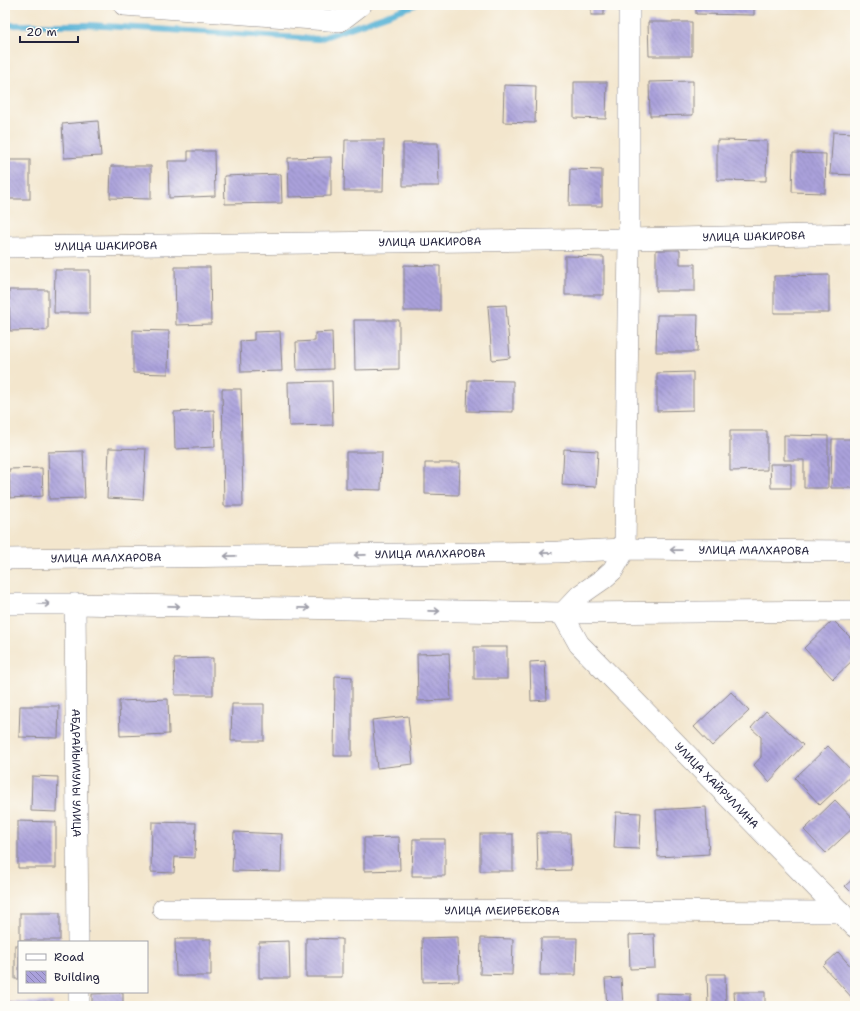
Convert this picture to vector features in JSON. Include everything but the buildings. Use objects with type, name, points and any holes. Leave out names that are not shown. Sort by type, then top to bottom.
[{"type":"street","points":[[124,5],[340,21],[361,5]]},
{"type":"street","points":[[564,613],[580,595],[613,570],[625,549],[629,239],[629,5]]},
{"type":"street","name":"УЛИЦА ШАКИРОВА","points":[[5,247],[629,239],[855,234]]},
{"type":"street","name":"УЛИЦА МАЛХАРОВА","points":[[5,558],[558,552],[625,549],[855,551]]},
{"type":"street","points":[[5,604],[564,613],[855,611]]},
{"type":"street","name":"АБДРАЙЫМУЛЫ УЛИЦА","points":[[75,604],[78,941]]},
{"type":"street","name":"УЛИЦА ХАЙРУЛЛИНА","points":[[564,613],[564,617],[579,644],[848,919]]},
{"type":"street","name":"УЛИЦА МЕИРБЕКОВА","points":[[163,909],[848,919]]},
{"type":"street","points":[[79,993],[79,1006]]},
{"type":"waterway","points":[[5,25],[88,25],[319,39],[415,5]]}]
